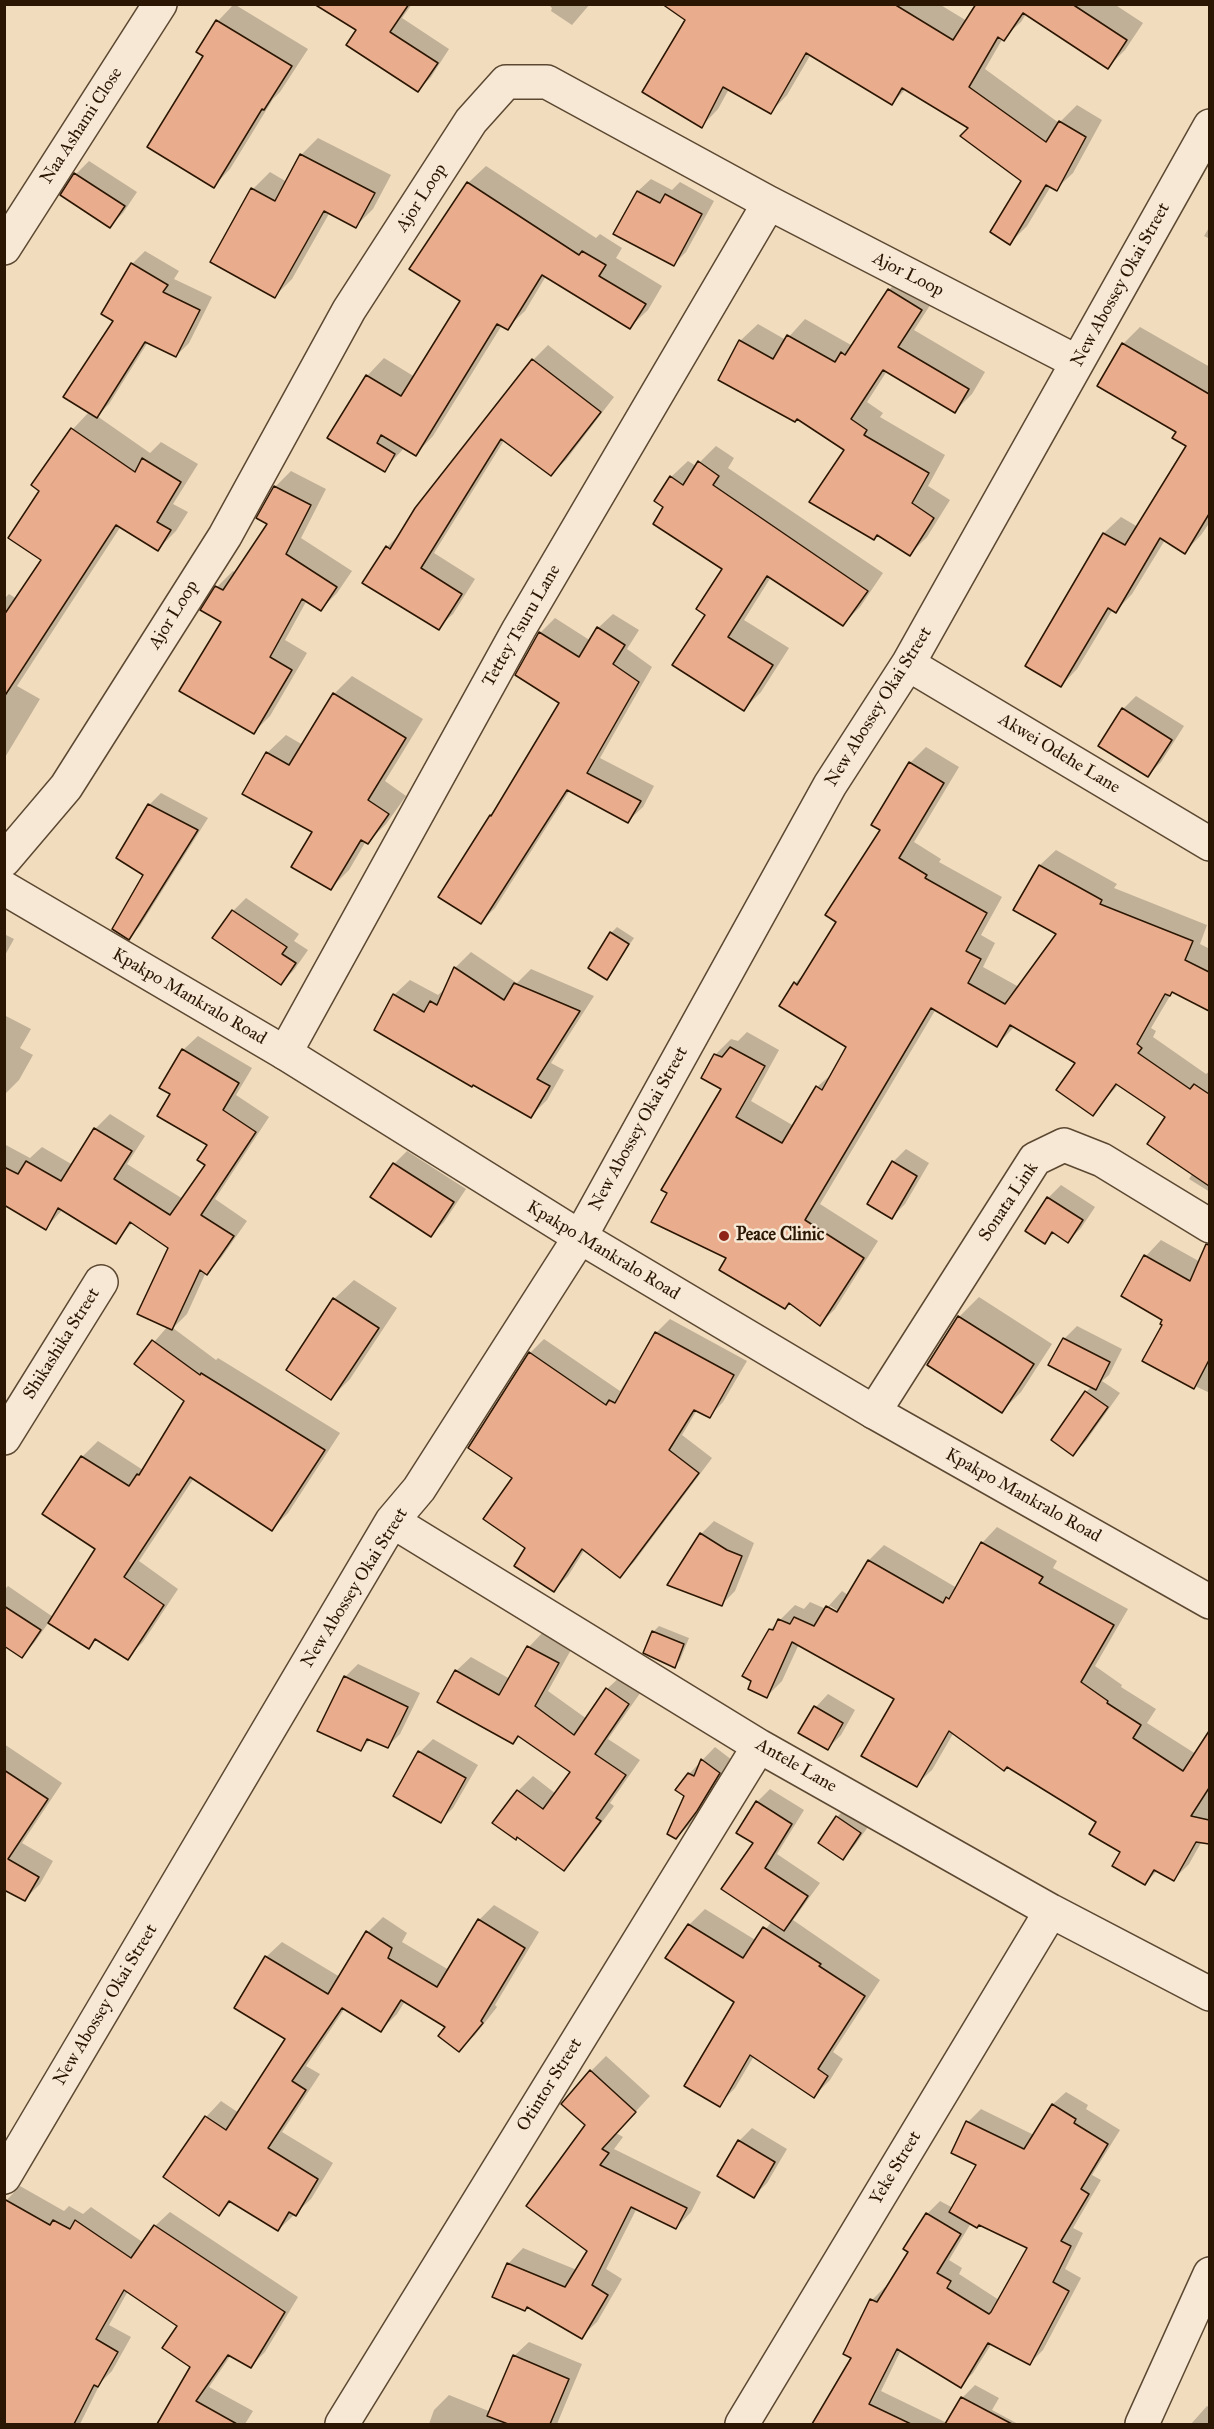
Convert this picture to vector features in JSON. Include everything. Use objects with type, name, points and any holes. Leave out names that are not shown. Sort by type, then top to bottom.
[{"type":"street","name":"Naa Ashami Close","points":[[4,248],[160,4]]},
{"type":"street","name":"Ajor Loop","points":[[4,860],[66,787],[225,536],[349,310],[471,121],[506,82],[547,82],[769,203],[1077,362]]},
{"type":"street","name":"New Abossey Okai Street","points":[[4,2177],[392,1521],[419,1489],[580,1237],[830,785],[908,664],[1209,126]]},
{"type":"street","name":"Tettey Tsuru Lane","points":[[285,1053],[519,629],[769,203]]},
{"type":"street","name":"Akwei Odehe Lane","points":[[908,664],[1209,844]]},
{"type":"street","name":"Kpakpo Mankralo Road","points":[[4,888],[285,1053],[580,1237],[874,1412],[1209,1602]]},
{"type":"street","name":"Sonata Link","points":[[874,1412],[1035,1159],[1064,1145],[1102,1160],[1209,1226]]},
{"type":"street","name":"Shikashika Street","points":[[4,1438],[100,1282]]},
{"type":"street","name":"Antele Lane","points":[[392,1521],[759,1746],[1051,1911],[1209,1994]]},
{"type":"street","name":"Otintor Street","points":[[342,2424],[759,1746]]},
{"type":"street","name":"Yeke Street","points":[[742,2424],[1051,1911]]},
{"type":"street","points":[[1142,2424],[1209,2274]]},
{"type":"building","points":[[314,4],[409,4],[390,32],[438,63],[418,92],[346,45],[356,30]]},
{"type":"building","points":[[662,4],[894,4],[953,40],[976,4],[1072,4],[1127,40],[1108,69],[1023,13],[1004,41],[998,37],[969,87],[1046,142],[1059,121],[1086,137],[1057,191],[1046,185],[1010,245],[990,232],[1021,181],[960,136],[968,128],[902,88],[892,105],[806,53],[771,114],[723,87],[702,128],[642,92],[685,20]]},
{"type":"building","points":[[216,20],[292,66],[264,110],[262,109],[214,188],[147,147],[203,56],[196,52]]},
{"type":"building","points":[[300,154],[375,193],[356,228],[324,211],[275,298],[210,262],[251,188],[275,201]]},
{"type":"building","points":[[74,173],[125,206],[110,228],[60,195]]},
{"type":"building","points":[[467,182],[579,255],[582,251],[606,265],[599,276],[646,304],[630,329],[542,275],[508,330],[497,324],[416,456],[381,435],[377,443],[395,454],[385,472],[327,438],[366,375],[401,396],[460,301],[409,269]]},
{"type":"building","points":[[637,191],[660,203],[665,194],[702,214],[674,266],[613,234]]},
{"type":"building","points":[[131,263],[168,285],[163,292],[200,310],[176,357],[145,342],[97,418],[63,397],[113,321],[101,314]]},
{"type":"building","points":[[888,289],[922,310],[898,347],[969,389],[955,413],[883,370],[851,419],[867,430],[864,435],[929,473],[912,503],[934,518],[910,556],[877,535],[874,540],[809,502],[844,450],[797,419],[795,422],[718,380],[739,340],[773,359],[787,335],[835,362],[841,352],[845,355]]},
{"type":"building","points":[[1122,343],[1209,394],[1209,514],[1185,554],[1160,538],[1116,613],[1108,608],[1061,687],[1025,666],[1103,533],[1125,545],[1186,446],[1172,438],[1176,432],[1097,386]]},
{"type":"building","points":[[532,359],[601,412],[551,476],[501,439],[421,568],[462,594],[439,630],[362,583],[386,546],[390,549],[415,508]]},
{"type":"building","points":[[71,428],[135,472],[142,458],[181,482],[157,522],[171,530],[158,551],[116,525],[4,697],[4,615],[41,560],[8,538],[39,491],[31,485]]},
{"type":"building","points":[[698,461],[719,476],[713,485],[868,591],[843,626],[767,576],[728,637],[773,665],[744,711],[672,665],[705,615],[696,609],[722,569],[653,524],[663,507],[654,501],[670,476],[683,485]]},
{"type":"building","points":[[274,486],[311,505],[286,554],[337,587],[321,611],[302,599],[270,657],[292,670],[254,734],[179,691],[221,622],[200,610],[215,586],[223,590],[267,524],[256,518]]},
{"type":"building","points":[[597,627],[625,645],[613,664],[639,682],[587,773],[641,801],[628,823],[567,790],[481,924],[438,897],[491,816],[559,703],[515,675],[539,632],[579,657]]},
{"type":"building","points":[[333,693],[406,738],[368,800],[389,814],[368,844],[361,840],[331,890],[291,867],[312,832],[242,794],[266,752],[289,765]]},
{"type":"building","points":[[1122,708],[1172,740],[1148,777],[1098,746]]},
{"type":"building","points":[[909,762],[944,783],[899,858],[927,875],[925,878],[987,913],[966,951],[981,959],[968,983],[1005,1004],[1056,934],[1013,910],[1039,865],[1102,900],[1100,904],[1193,941],[1185,960],[1209,972],[1209,1011],[1172,992],[1170,996],[1165,994],[1137,1044],[1142,1048],[1138,1053],[1190,1089],[1194,1084],[1209,1094],[1209,1186],[1147,1144],[1165,1117],[1116,1084],[1093,1116],[1056,1090],[1075,1063],[1010,1025],[997,1047],[931,1008],[805,1220],[864,1258],[820,1326],[789,1303],[785,1309],[719,1270],[726,1258],[651,1222],[667,1193],[661,1190],[721,1089],[701,1078],[714,1054],[722,1057],[730,1047],[765,1066],[736,1117],[782,1143],[816,1086],[822,1090],[846,1047],[779,1006],[794,982],[797,985],[836,922],[825,915],[880,830],[871,825]]},
{"type":"building","points":[[148,804],[198,830],[129,940],[112,929],[143,875],[116,858]]},
{"type":"building","points":[[232,910],[287,947],[282,954],[296,963],[281,985],[212,938]]},
{"type":"building","points":[[610,932],[629,944],[607,980],[588,968]]},
{"type":"building","points":[[454,967],[504,1000],[514,983],[580,1011],[537,1079],[550,1086],[531,1118],[473,1085],[472,1087],[374,1030],[393,994],[424,1012],[430,1001],[437,1005]]},
{"type":"building","points":[[182,1049],[239,1083],[223,1110],[256,1132],[201,1215],[234,1236],[207,1275],[200,1270],[172,1330],[137,1314],[168,1248],[130,1222],[116,1244],[58,1208],[46,1230],[4,1205],[4,1167],[18,1174],[26,1161],[61,1181],[94,1128],[132,1151],[114,1179],[170,1215],[205,1165],[197,1160],[207,1145],[157,1116],[170,1094],[159,1088]]},
{"type":"building","points":[[892,1161],[917,1176],[892,1219],[867,1204]]},
{"type":"building","points":[[393,1163],[454,1202],[431,1237],[370,1197]]},
{"type":"building","points":[[1047,1197],[1083,1220],[1068,1243],[1052,1232],[1045,1244],[1025,1231]]},
{"type":"building","points":[[1206,1244],[1209,1245],[1209,1360],[1194,1389],[1142,1361],[1162,1325],[1160,1324],[1162,1320],[1121,1296],[1144,1255],[1190,1281]]},
{"type":"building","points":[[333,1298],[379,1328],[331,1400],[286,1370]]},
{"type":"building","points":[[958,1316],[1034,1364],[1002,1413],[927,1365]]},
{"type":"building","points":[[655,1332],[734,1375],[710,1418],[694,1410],[669,1450],[699,1473],[620,1578],[582,1549],[554,1592],[514,1566],[525,1548],[483,1519],[512,1478],[468,1448],[529,1352],[606,1405],[609,1400],[615,1403]]},
{"type":"building","points":[[1063,1338],[1110,1362],[1096,1390],[1048,1365]]},
{"type":"building","points":[[152,1340],[200,1375],[201,1373],[325,1450],[272,1531],[190,1477],[124,1577],[164,1605],[128,1660],[95,1639],[89,1649],[48,1623],[95,1549],[42,1514],[81,1456],[129,1486],[137,1474],[139,1475],[184,1401],[134,1364]]},
{"type":"building","points":[[1085,1391],[1108,1407],[1073,1456],[1051,1440]]},
{"type":"building","points":[[700,1533],[727,1550],[742,1556],[722,1606],[667,1585]]},
{"type":"building","points":[[981,1542],[1043,1577],[1039,1583],[1114,1625],[1081,1682],[1108,1701],[1107,1703],[1141,1725],[1133,1738],[1183,1771],[1209,1731],[1209,1788],[1191,1816],[1209,1820],[1209,1844],[1196,1842],[1174,1881],[1154,1870],[1145,1885],[1112,1866],[1120,1852],[1089,1834],[1096,1822],[1007,1767],[1004,1771],[949,1731],[917,1787],[861,1756],[894,1699],[792,1642],[767,1698],[748,1689],[751,1681],[742,1676],[769,1629],[773,1630],[778,1619],[790,1624],[794,1617],[814,1626],[826,1606],[837,1612],[868,1560],[943,1603],[946,1597],[949,1599]]},
{"type":"building","points":[[4,1606],[41,1630],[22,1658],[4,1646]]},
{"type":"building","points":[[652,1631],[684,1644],[675,1668],[643,1653]]},
{"type":"building","points":[[527,1646],[559,1663],[535,1706],[574,1735],[606,1688],[629,1704],[595,1754],[626,1775],[596,1818],[601,1821],[564,1871],[517,1837],[516,1840],[492,1823],[517,1790],[543,1809],[570,1772],[518,1736],[513,1744],[437,1702],[455,1670],[499,1695]]},
{"type":"building","points":[[344,1676],[408,1707],[388,1748],[367,1739],[361,1751],[317,1731]]},
{"type":"building","points":[[814,1706],[843,1723],[828,1750],[798,1733]]},
{"type":"building","points":[[418,1751],[466,1778],[441,1823],[393,1796]]},
{"type":"building","points":[[701,1759],[720,1773],[697,1811],[676,1839],[667,1834],[684,1796],[675,1790],[688,1773],[694,1776]]},
{"type":"building","points":[[4,1770],[48,1799],[8,1859],[39,1877],[25,1901],[4,1890]]},
{"type":"building","points":[[756,1801],[792,1824],[765,1868],[808,1896],[784,1931],[721,1889],[753,1843],[736,1833]]},
{"type":"building","points":[[836,1816],[861,1833],[843,1860],[818,1843]]},
{"type":"building","points":[[478,1919],[525,1948],[481,2021],[483,2023],[459,2052],[438,2036],[445,2027],[401,2000],[381,2032],[342,2008],[292,2081],[306,2090],[268,2148],[318,2179],[296,2216],[289,2212],[278,2231],[229,2201],[219,2216],[163,2177],[205,2116],[226,2130],[285,2039],[234,2008],[265,1956],[328,1994],[366,1931],[392,1948],[388,1958],[437,1987]]},
{"type":"building","points":[[688,1924],[743,1958],[763,1927],[821,1964],[819,1966],[865,1996],[818,2069],[828,2076],[814,2098],[750,2055],[720,2107],[684,2086],[734,2002],[665,1958]]},
{"type":"building","points":[[590,2070],[636,2112],[602,2149],[609,2153],[600,2165],[687,2208],[676,2229],[631,2207],[592,2285],[608,2295],[582,2339],[527,2307],[525,2311],[492,2297],[507,2263],[565,2287],[587,2251],[526,2206],[585,2125],[561,2104]]},
{"type":"building","points":[[1052,2104],[1076,2119],[1074,2123],[1108,2144],[1081,2189],[1089,2194],[1061,2241],[1071,2246],[1053,2282],[1069,2291],[1030,2365],[988,2343],[961,2388],[897,2349],[869,2404],[911,2424],[812,2424],[851,2358],[843,2354],[870,2299],[877,2302],[908,2252],[903,2249],[926,2213],[961,2234],[937,2273],[951,2281],[947,2288],[989,2314],[991,2312],[1027,2248],[979,2225],[977,2228],[949,2212],[976,2165],[951,2153],[966,2121],[1024,2149]]},
{"type":"building","points":[[738,2140],[775,2162],[754,2198],[717,2176]]},
{"type":"building","points":[[4,2199],[50,2225],[53,2220],[70,2229],[75,2220],[131,2258],[154,2225],[285,2312],[251,2368],[228,2355],[196,2401],[237,2424],[157,2424],[190,2367],[162,2348],[177,2326],[124,2290],[96,2339],[118,2352],[98,2387],[94,2385],[74,2424],[4,2424]]},
{"type":"building","points":[[513,2355],[569,2379],[550,2424],[508,2424],[487,2416]]},
{"type":"building","points":[[961,2397],[1012,2424],[945,2424]]},
{"type":"place","name":"Peace Clinic","points":[[724,1236]]}]
